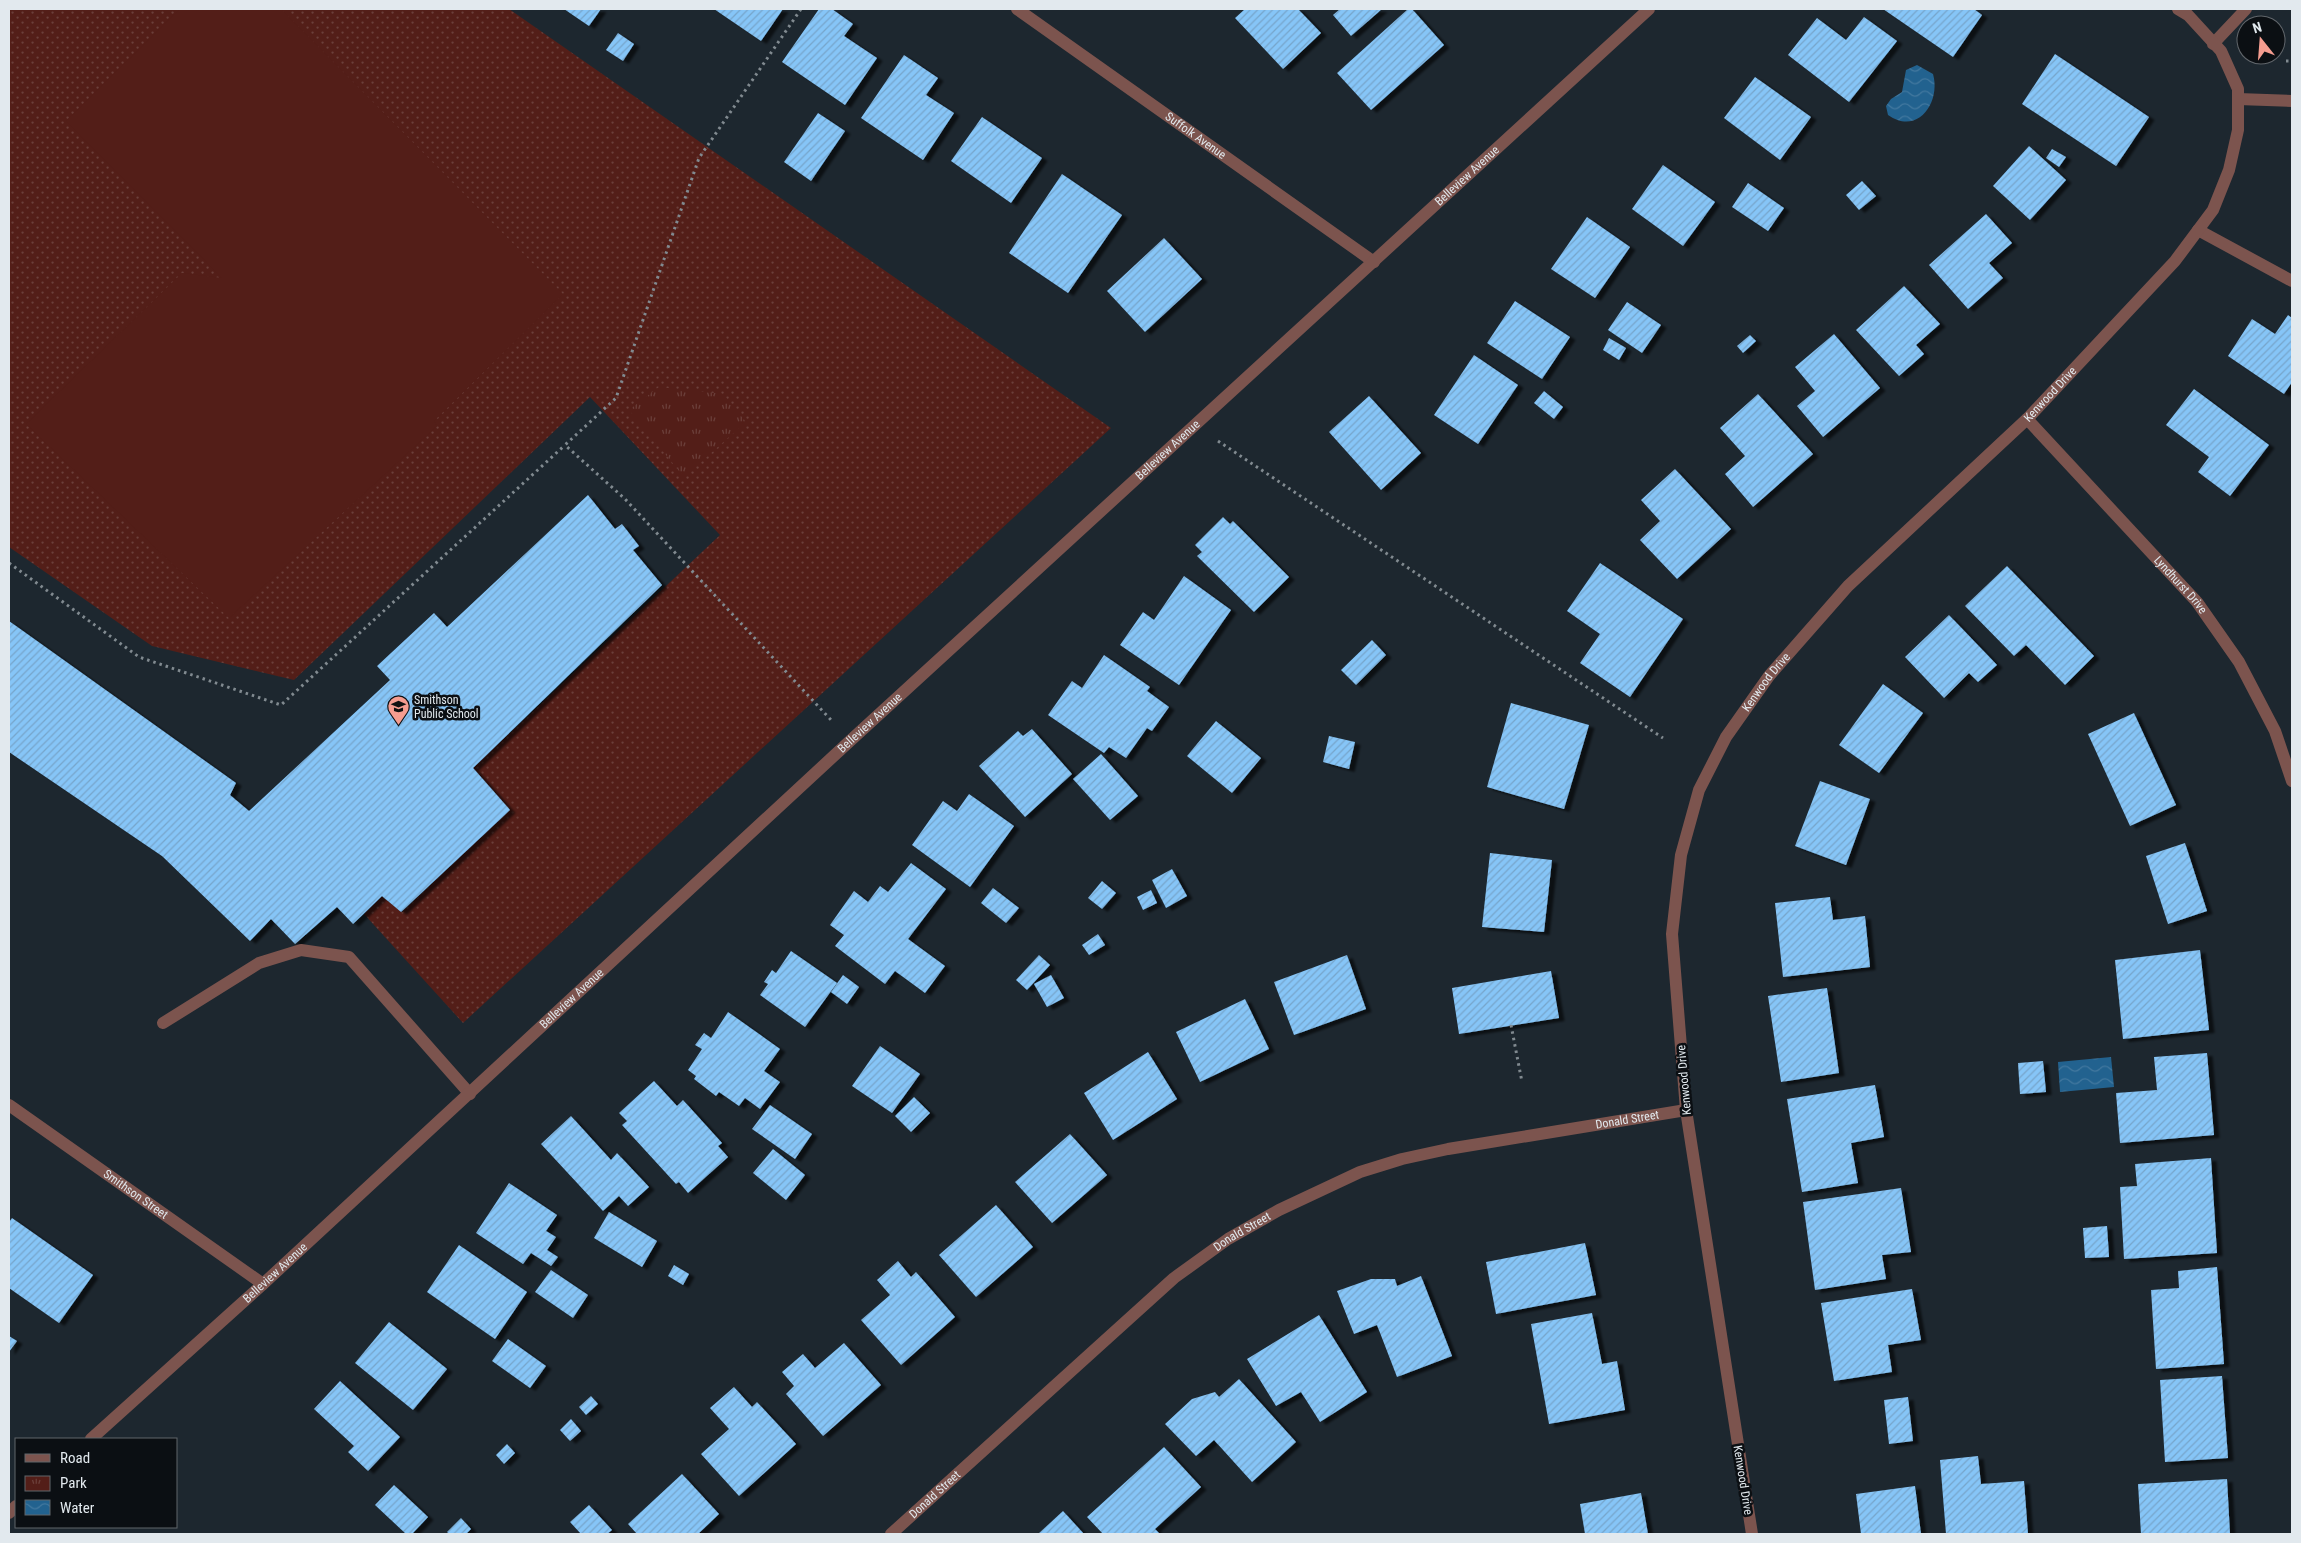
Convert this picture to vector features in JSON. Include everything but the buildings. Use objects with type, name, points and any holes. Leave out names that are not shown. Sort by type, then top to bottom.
[{"type":"street","name":"Suffolk Avenue","points":[[1017,9],[1374,262]]},
{"type":"street","name":"Belleview Avenue","points":[[91,1438],[263,1284],[851,740],[1649,9]]},
{"type":"street","name":"Kenwood Drive","points":[[1752,1534],[1686,1110],[1672,934],[1681,855],[1700,790],[1726,737],[1769,676],[1848,586],[2027,419],[2175,260],[2213,210],[2229,170],[2238,130],[2238,89],[2221,52],[2188,15],[2178,9]]},
{"type":"street","points":[[2213,44],[2246,9]]},
{"type":"street","points":[[2238,99],[2292,101]]},
{"type":"street","points":[[2198,230],[2292,281]]},
{"type":"street","name":"Lyndhurst Drive","points":[[2027,419],[2198,602],[2239,662],[2275,731],[2292,780]]},
{"type":"street","points":[[163,1023],[259,964],[301,950],[348,957],[470,1094]]},
{"type":"street","name":"Smithson Street","points":[[9,1105],[263,1284]]},
{"type":"street","name":"Donald Street","points":[[891,1534],[1174,1278],[1228,1239],[1278,1210],[1360,1172],[1402,1159],[1448,1149],[1686,1110]]},
{"type":"path","points":[[9,563],[138,656],[281,704],[616,398],[699,158],[801,9]]},
{"type":"path","points":[[2286,61],[2292,61]]},
{"type":"path","points":[[1194,427],[1218,441],[1663,738]]},
{"type":"path","points":[[565,445],[625,499],[851,740]]},
{"type":"path","points":[[1512,1025],[1522,1082]]},
{"type":"green space","name":"Smithson Public School","points":[[9,9],[509,9],[1111,428],[463,1023],[364,914],[382,896],[402,912],[509,810],[473,768],[720,535],[590,397],[294,680],[152,646],[9,547]]},
{"type":"green space","points":[[180,9],[281,9],[563,294],[434,421],[437,426],[229,618],[26,424],[182,273],[222,278],[66,121]]},
{"type":"green space","points":[[659,387],[723,394],[746,422],[684,477],[629,410]]},
{"type":"water","points":[[1917,65],[1933,74],[1934,95],[1925,113],[1918,119],[1909,121],[1899,120],[1888,115],[1886,106],[1891,99],[1902,92],[1906,70]]},
{"type":"water","points":[[2111,1057],[2114,1087],[2060,1092],[2058,1062]]},
{"type":"place","name":"Smithson Public School","points":[[398,726]]}]
